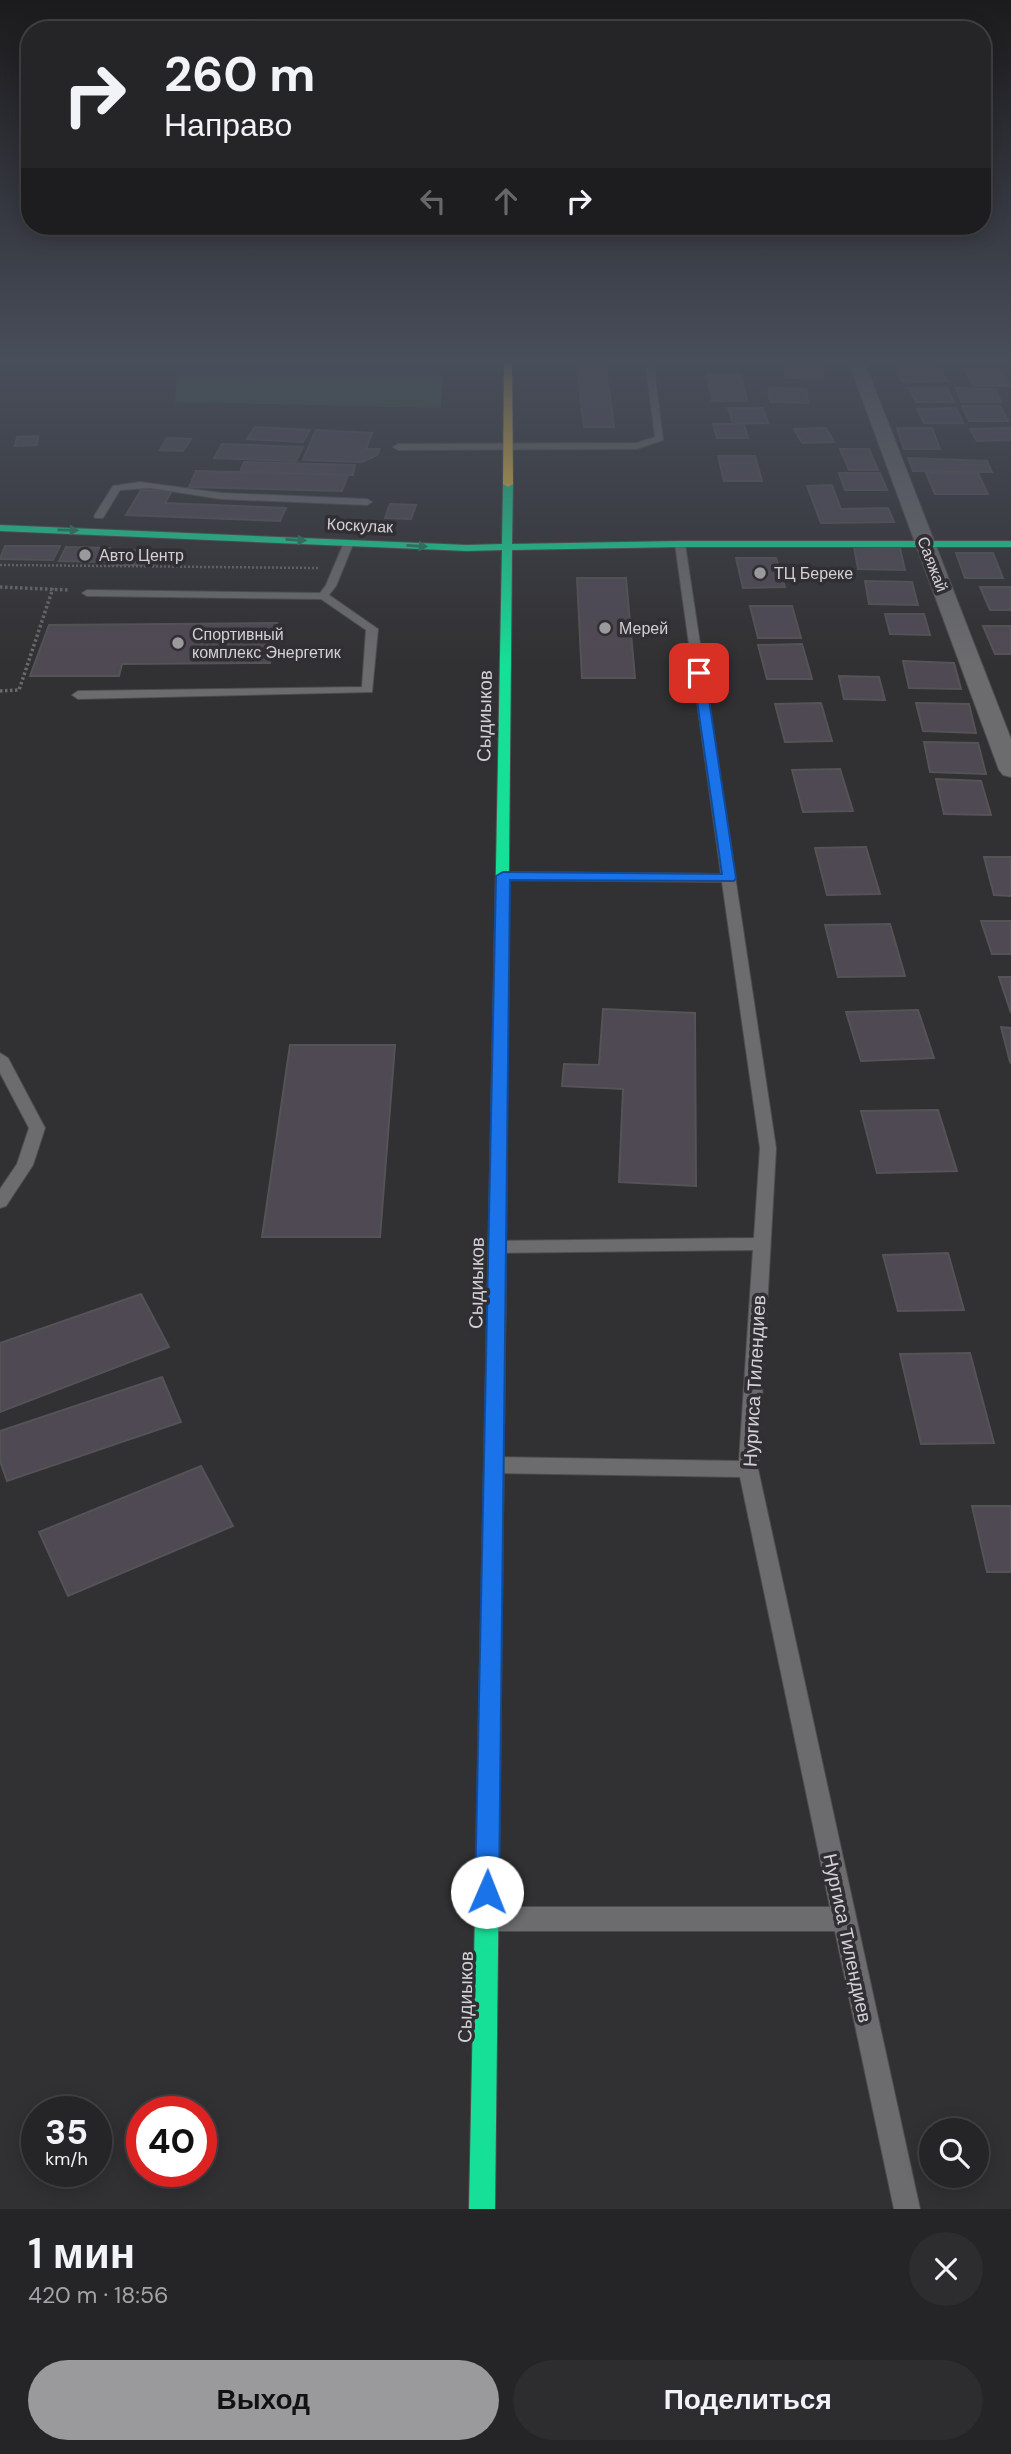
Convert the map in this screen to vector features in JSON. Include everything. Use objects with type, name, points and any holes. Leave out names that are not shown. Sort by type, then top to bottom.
[{"type":"street","name":"Сыдиыков","points":[[482,2209],[508,461]]},
{"type":"street","name":"Саяжай","points":[[894,461],[1011,770]]},
{"type":"street","name":"Коскулак","points":[[73,515],[508,542]]},
{"type":"street","name":"Коскулак","points":[[0,528],[349,542],[508,542]]},
{"type":"street","points":[[508,542],[1011,544]]},
{"type":"lane","points":[[99,516],[116,488],[135,484],[156,484],[199,494],[367,502]]},
{"type":"lane","points":[[323,596],[349,542]]},
{"type":"lane","name":"Нургиса Тилендиев","points":[[680,544],[768,1148],[748,1469],[907,2209]]},
{"type":"lane","points":[[78,695],[368,690],[372,629],[323,596],[87,593]]},
{"type":"lane","points":[[503,876],[729,878]]},
{"type":"lane","points":[[0,1058],[37,1128],[25,1165],[0,1202]]},
{"type":"lane","points":[[497,1247],[761,1244]]},
{"type":"lane","points":[[494,1465],[748,1469]]},
{"type":"lane","points":[[487,1919],[844,1919]]},
{"type":"path","points":[[0,565],[338,568]]},
{"type":"path","points":[[0,587],[53,587],[87,593]]},
{"type":"path","points":[[0,691],[19,690],[53,587]]},
{"type":"building","points":[[719,461],[756,461],[762,481],[724,481]]},
{"type":"building","points":[[845,461],[874,461],[878,470],[849,470]]},
{"type":"building","points":[[909,461],[987,461],[992,472],[913,471]]},
{"type":"building","points":[[244,462],[355,465],[353,475],[240,472]]},
{"type":"building","points":[[196,471],[348,475],[342,491],[189,487]]},
{"type":"building","points":[[839,473],[880,473],[887,490],[845,490]]},
{"type":"building","points":[[926,473],[978,473],[988,494],[935,494]]},
{"type":"building","points":[[832,485],[841,509],[888,508],[894,522],[821,523],[807,486]]},
{"type":"building","points":[[141,490],[172,491],[165,503],[286,508],[280,521],[126,515]]},
{"type":"building","points":[[390,504],[416,505],[411,519],[385,518]]},
{"type":"building","points":[[5,546],[60,546],[53,560],[0,559]]},
{"type":"building","name":"Авто Центр","points":[[66,547],[110,548],[104,562],[59,561]]},
{"type":"building","points":[[854,547],[900,548],[905,570],[858,569]]},
{"type":"building","points":[[117,550],[160,550],[155,565],[111,565]]},
{"type":"building","points":[[956,553],[993,553],[1003,578],[965,578]]},
{"type":"building","name":"ТЦ Береке","points":[[736,558],[776,558],[785,587],[743,588]]},
{"type":"building","name":"Мерей","points":[[577,578],[626,578],[635,678],[582,678]]},
{"type":"building","points":[[865,581],[912,582],[918,605],[869,604]]},
{"type":"building","points":[[980,587],[1011,587],[1011,610],[990,610]]},
{"type":"building","points":[[750,606],[792,606],[801,638],[758,638]]},
{"type":"building","points":[[885,614],[924,614],[930,635],[890,634]]},
{"type":"building","points":[[277,623],[270,663],[122,664],[119,676],[30,676],[49,625]]},
{"type":"building","points":[[983,626],[1011,626],[1011,654],[995,654]]},
{"type":"building","points":[[802,644],[812,679],[767,679],[758,645]]},
{"type":"building","points":[[903,661],[954,663],[961,689],[909,688]]},
{"type":"building","points":[[839,676],[879,677],[885,700],[844,699]]},
{"type":"building","points":[[821,703],[832,741],[785,742],[775,704]]},
{"type":"building","points":[[916,703],[969,704],[976,733],[923,731]]},
{"type":"building","points":[[924,742],[978,743],[986,774],[930,772]]},
{"type":"building","points":[[840,769],[853,811],[803,812],[792,770]]},
{"type":"building","points":[[936,779],[981,781],[991,815],[944,814]]},
{"type":"building","points":[[866,847],[880,894],[827,895],[815,848]]},
{"type":"building","points":[[984,857],[1011,857],[1011,896],[994,895]]},
{"type":"building","points":[[981,921],[1011,921],[1011,954],[992,954]]},
{"type":"building","points":[[890,924],[905,976],[838,977],[825,925]]},
{"type":"building","points":[[999,977],[1011,977],[1011,1013]]},
{"type":"building","points":[[603,1009],[695,1013],[696,1186],[619,1182],[623,1089],[562,1086],[564,1064],[599,1065]]},
{"type":"building","points":[[918,1010],[934,1058],[861,1061],[846,1012]]},
{"type":"building","points":[[1001,1027],[1011,1028],[1011,1063],[1010,1062]]},
{"type":"building","points":[[290,1045],[395,1045],[380,1237],[262,1237]]},
{"type":"building","points":[[938,1110],[957,1171],[877,1173],[861,1111]]},
{"type":"building","points":[[948,1253],[964,1310],[898,1311],[883,1255]]},
{"type":"building","points":[[141,1294],[169,1347],[0,1412],[0,1343]]},
{"type":"building","points":[[970,1353],[994,1443],[921,1444],[900,1354]]},
{"type":"building","points":[[162,1377],[181,1422],[7,1481],[0,1461],[0,1431]]},
{"type":"building","points":[[201,1466],[233,1526],[68,1596],[39,1532]]},
{"type":"building","points":[[972,1506],[1011,1506],[1011,1572],[987,1572]]},
{"type":"traffic: fast","points":[[501,972],[508,484]]},
{"type":"traffic: fast","points":[[0,528],[467,548],[680,544],[1011,544]]},
{"type":"traffic: fast","points":[[482,2209],[497,1267]]},
{"type":"traffic: slow","points":[[508,461],[508,484]]},
{"type":"traffic: jam","points":[[497,1267],[501,972]]},
{"type":"place","name":"Авто Центр","points":[[85,555]]},
{"type":"place","name":"ТЦ Береке","points":[[760,573]]},
{"type":"place","name":"Мерей","points":[[605,628]]},
{"type":"place","name":"Спортивный комплекс Энергетик","points":[[178,643]]},
{"type":"route","points":[[487,1892],[503,876],[729,878],[699,673]]}]
